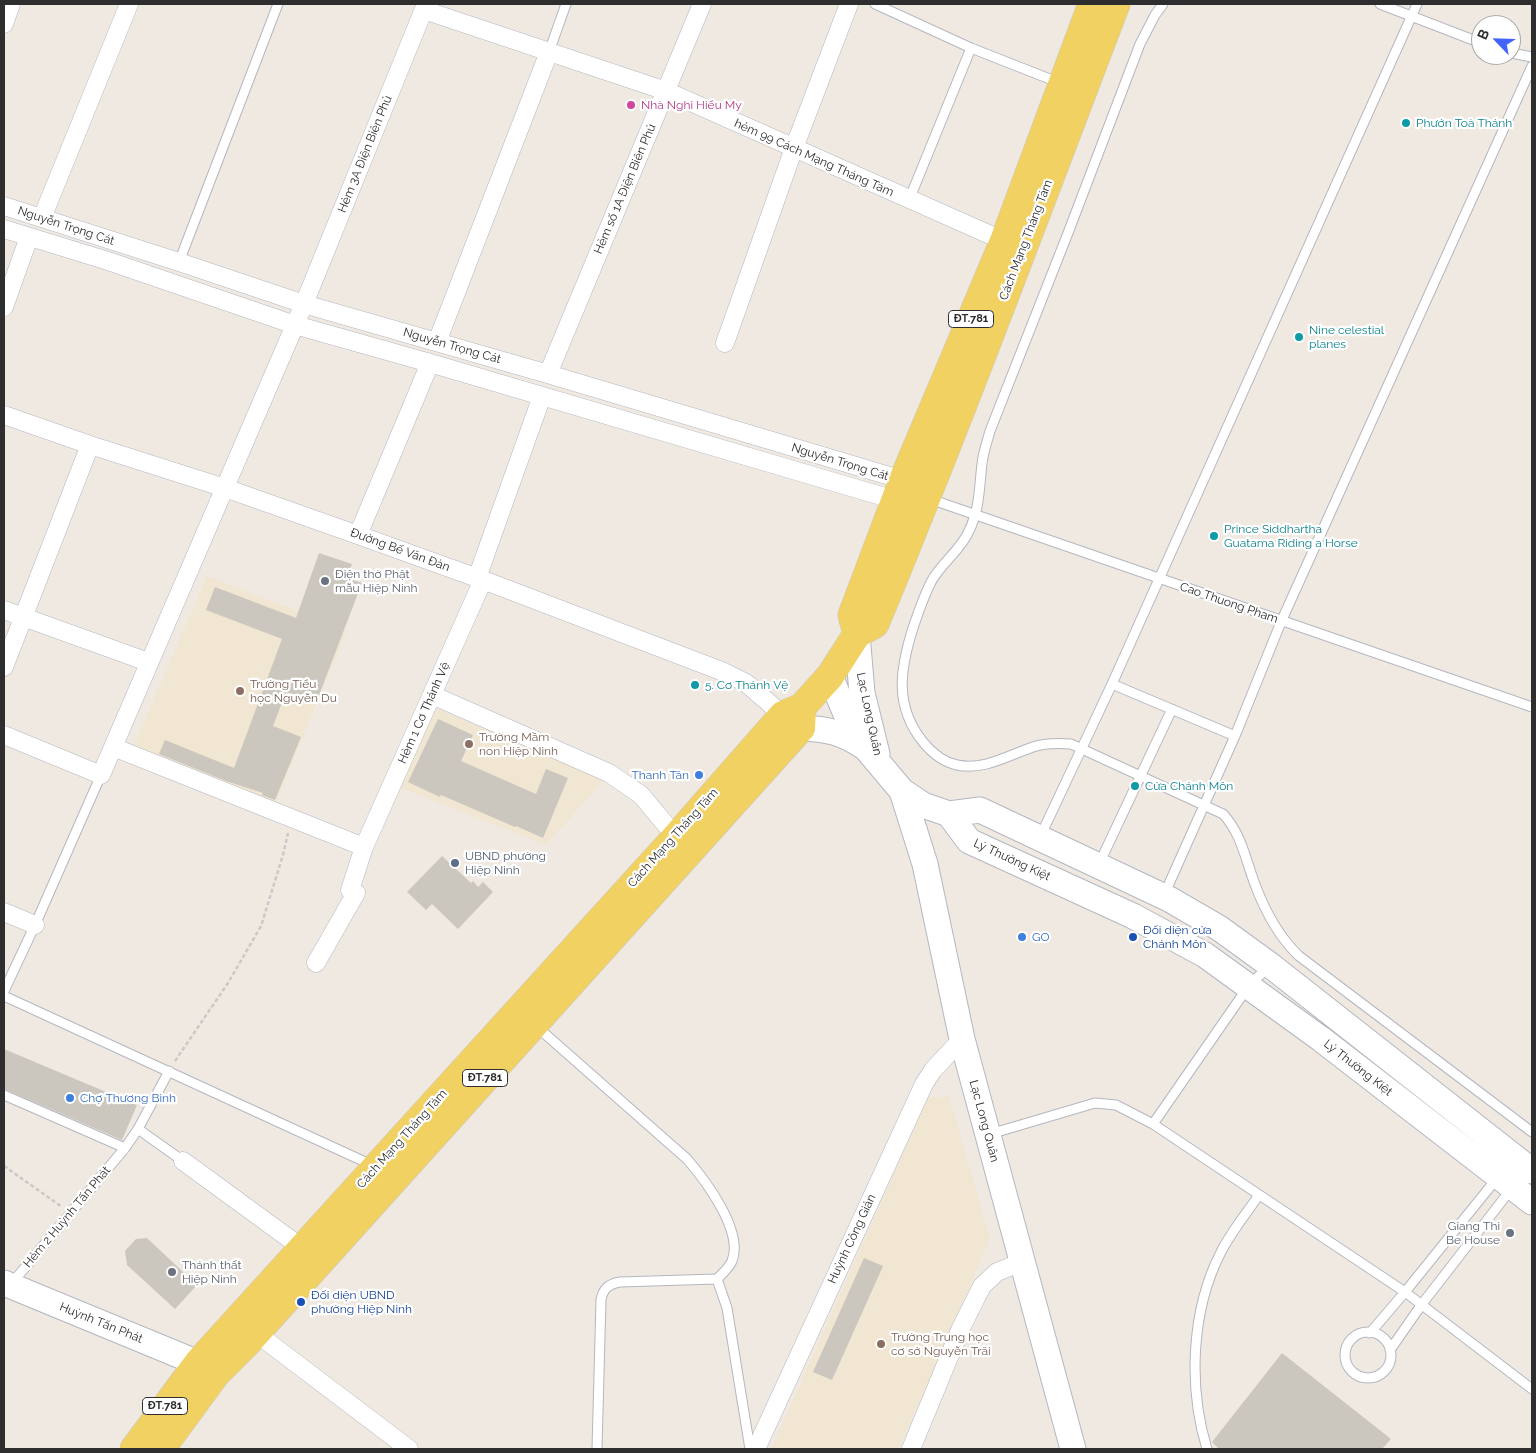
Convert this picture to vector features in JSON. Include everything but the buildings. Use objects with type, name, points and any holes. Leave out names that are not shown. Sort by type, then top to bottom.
[{"type":"main road","name":"Cách Mạng Tháng Tám","points":[[857,634],[852,615],[899,490],[1004,241],[1092,4]]},
{"type":"main road","name":"Cách Mạng Tháng Tám","points":[[161,1449],[207,1368],[256,1333],[581,973],[830,676],[857,634],[875,624],[963,406],[1116,4]]},
{"type":"main road","points":[[938,397],[963,406]]},
{"type":"main road","points":[[899,490],[927,498]]},
{"type":"main road","name":"Lạc Long Quân","points":[[857,634],[862,693],[872,755]]},
{"type":"main road","name":"Lạc Long Quân","points":[[830,676],[851,726],[902,791],[923,805],[949,814]]},
{"type":"main road","name":"Cách Mạng Tháng Tám","points":[[134,1449],[207,1368],[302,1248],[676,837],[795,717]]},
{"type":"main road","points":[[795,717],[846,735],[872,755]]},
{"type":"main road","name":"Lạc Long Quân","points":[[902,791],[925,864],[962,1039],[1073,1449]]},
{"type":"main road","name":"Lý Thường Kiệt","points":[[1516,1172],[1321,1039],[1205,955],[1133,916],[969,841],[949,814],[980,810],[1163,897],[1219,928],[1270,965],[1516,1172],[1532,1202]]},
{"type":"main road","name":"Huỳnh Tấn Phát","points":[[6,1288],[207,1368]]},
{"type":"street","points":[[4,24],[11,4]]},
{"type":"street","points":[[42,218],[129,4]]},
{"type":"street","name":"Hẻm số 1A Điện Biên Phủ","points":[[548,374],[702,4]]},
{"type":"street","points":[[725,343],[794,148],[849,4]]},
{"type":"street","name":"hẻm 99 Cách Mạng Tháng Tám","points":[[426,7],[666,92],[1004,241]]},
{"type":"street","name":"Hẻm 3A Điện Biên Phủ","points":[[101,775],[148,662],[304,304],[426,7]]},
{"type":"street","points":[[437,342],[549,52]]},
{"type":"street","name":"Nguyễn Trọng Cát","points":[[4,206],[304,304],[548,374],[899,490]]},
{"type":"street","points":[[4,229],[108,261],[295,325],[542,396],[899,490]]},
{"type":"street","points":[[4,307],[30,237]]},
{"type":"street","points":[[358,535],[430,363]]},
{"type":"street","name":"Hẻm 1 Cơ Thánh Vệ","points":[[316,963],[356,893],[350,890],[364,846],[432,696],[480,579],[542,396]]},
{"type":"street","name":"Đường Bế Văn Đàn","points":[[4,414],[90,445],[225,488],[358,535],[480,579],[724,672],[746,683],[795,717]]},
{"type":"street","points":[[4,667],[90,445]]},
{"type":"street","points":[[4,610],[148,662]]},
{"type":"street","points":[[432,696],[609,773],[641,794],[676,837]]},
{"type":"street","points":[[4,735],[101,775]]},
{"type":"street","points":[[113,747],[364,846]]},
{"type":"street","points":[[4,912],[35,925]]},
{"type":"street","name":"Huỳnh Công Giản","points":[[756,1449],[924,1084],[943,1058],[962,1039]]},
{"type":"street","points":[[183,1161],[302,1248]]},
{"type":"street","points":[[911,1449],[961,1328],[982,1286],[997,1272],[1022,1262]]},
{"type":"street","points":[[256,1333],[409,1449]]},
{"type":"lane","points":[[180,262],[278,4]]},
{"type":"lane","points":[[549,52],[566,4]]},
{"type":"lane","points":[[875,4],[971,48],[1063,84]]},
{"type":"lane","points":[[1163,4],[1140,44],[990,431],[982,463],[979,503],[969,532],[939,569],[930,584],[916,620],[904,655],[902,671],[903,704],[911,725],[931,752],[956,765],[971,766],[992,762],[1035,747],[1057,743],[1071,744],[1223,814],[1232,823],[1246,854],[1263,903],[1277,932],[1287,944],[1299,956],[1532,1132]]},
{"type":"lane","points":[[1380,4],[1471,38]]},
{"type":"lane","points":[[1039,838],[1112,684],[1417,4]]},
{"type":"lane","points":[[909,200],[971,48]]},
{"type":"lane","points":[[1163,897],[1234,736],[1281,622],[1532,66]]},
{"type":"lane","name":"Cao Thuong Pham","points":[[927,498],[1281,622],[1532,707]]},
{"type":"lane","points":[[1112,684],[1234,736]]},
{"type":"lane","points":[[1098,867],[1172,709]]},
{"type":"lane","points":[[4,991],[101,775]]},
{"type":"lane","points":[[1153,1124],[1248,987],[1270,965]]},
{"type":"lane","points":[[4,996],[169,1070],[376,1167]]},
{"type":"lane","points":[[533,1024],[687,1159],[708,1184],[722,1211],[733,1240],[732,1261],[717,1279],[620,1282],[613,1283],[606,1288],[601,1300],[600,1312],[597,1449]]},
{"type":"lane","name":"Hẻm 2 Huỳnh Tấn Phát","points":[[6,1288],[71,1214],[125,1148],[138,1129],[169,1070]]},
{"type":"lane","points":[[4,1095],[125,1148]]},
{"type":"lane","points":[[988,1135],[1096,1103],[1116,1104],[1153,1124],[1405,1292],[1532,1389]]},
{"type":"lane","points":[[138,1129],[183,1161]]},
{"type":"lane","points":[[1370,1333],[1405,1292],[1516,1172]]},
{"type":"lane","points":[[1390,1350],[1516,1172]]},
{"type":"lane","points":[[1207,1449],[1200,1421],[1197,1396],[1196,1342],[1199,1314],[1206,1286],[1220,1252],[1259,1195]]},
{"type":"lane","points":[[717,1279],[727,1308],[750,1449]]},
{"type":"lane","points":[[1370,1333],[1379,1335],[1386,1341],[1391,1359],[1387,1368],[1380,1375],[1362,1378],[1348,1366],[1345,1356],[1347,1347],[1352,1339],[1360,1334],[1370,1333]]},
{"type":"path","points":[[169,1070],[228,983],[261,926],[283,855],[291,818]]},
{"type":"path","points":[[4,1166],[71,1214]]},
{"type":"shaded area","name":"Trường Tiểu học Nguyễn Du","points":[[207,576],[347,630],[272,811],[131,753]]},
{"type":"shaded area","name":"Trường Mầm non Hiệp Ninh","points":[[435,708],[605,779],[546,845],[399,787]]},
{"type":"shaded area","name":"Trường Trung học cơ sở Nguyễn Trãi","points":[[949,1096],[990,1239],[899,1449],[771,1449],[928,1098]]},
{"type":"place","name":"Nhà Nghỉ Hiểu My","points":[[631,105]]},
{"type":"place","name":"Phướn Toà Thánh","points":[[1406,123]]},
{"type":"place","name":"Nine celestial planes","points":[[1299,337]]},
{"type":"place","name":"Prince Siddhartha Guatama Riding a Horse","points":[[1214,536]]},
{"type":"place","name":"Điện thờ Phật mẫu Hiệp Ninh","points":[[325,581]]},
{"type":"place","name":"5. Cơ Thánh Vệ","points":[[695,685]]},
{"type":"place","name":"Trường Tiểu học Nguyễn Du","points":[[240,691]]},
{"type":"place","name":"Trường Mầm non Hiệp Ninh","points":[[469,744]]},
{"type":"place","name":"Thanh Tân","points":[[699,775]]},
{"type":"place","name":"Cửa Chánh Môn","points":[[1135,786]]},
{"type":"place","name":"UBND phường Hiệp Ninh","points":[[455,863]]},
{"type":"place","name":"GO","points":[[1022,937]]},
{"type":"place","name":"Đối diện cửa Chánh Môn","points":[[1133,937]]},
{"type":"place","name":"Chợ Thương Binh","points":[[70,1098]]},
{"type":"place","name":"Giang Thi Be House","points":[[1510,1233]]},
{"type":"place","name":"Thánh thất Hiệp Ninh","points":[[172,1272]]},
{"type":"place","name":"Đối diện UBND phường Hiệp Ninh","points":[[301,1302]]},
{"type":"place","name":"Trường Trung học cơ sở Nguyễn Trãi","points":[[881,1344]]}]
